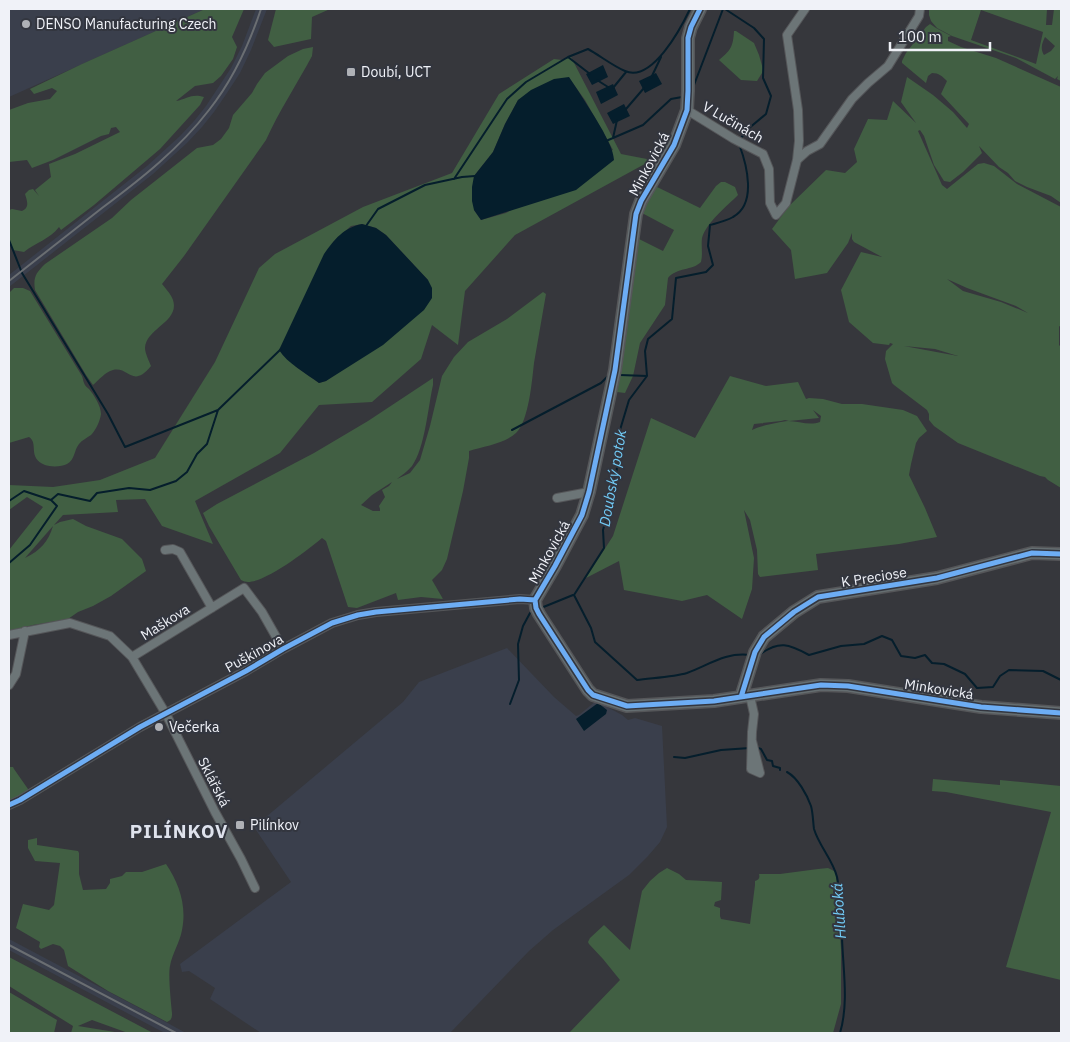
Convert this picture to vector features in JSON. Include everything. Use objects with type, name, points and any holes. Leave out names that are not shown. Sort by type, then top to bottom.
[{"type":"street","name":"Minkovická","points":[[700,9],[688,38],[687,110],[674,145],[641,201],[636,214],[615,370],[589,492],[582,515],[535,600],[539,614],[588,690],[593,695],[628,706],[714,701],[809,687],[839,685],[981,707],[1061,713]]},
{"type":"street","name":"V Lučinách","points":[[687,110],[734,139],[763,154],[769,169],[770,203],[776,215],[786,203],[797,160],[799,141],[798,110],[787,34],[805,9]]},
{"type":"street","points":[[797,160],[807,151],[820,144],[852,99],[868,82],[888,66],[919,16],[920,9]]},
{"type":"street","name":"Minkovická","points":[[557,498],[589,492]]},
{"type":"street","name":"Maškova","points":[[165,550],[173,549],[180,552],[212,608]]},
{"type":"street","name":"K Preciose","points":[[746,696],[753,656],[764,637],[794,612],[818,597],[937,578],[1032,554],[1061,554]]},
{"type":"street","name":"Maškova","points":[[132,657],[244,588],[262,612],[283,650]]},
{"type":"street","name":"Puškinova","points":[[9,805],[132,731],[332,623],[376,612],[520,599],[535,600]]},
{"type":"street","name":"Maškova","points":[[9,635],[70,623],[110,636],[132,657],[166,714]]},
{"type":"street","points":[[9,685],[16,674],[25,631]]},
{"type":"street","points":[[746,696],[754,714],[752,741]]},
{"type":"street","name":"Sklářská","points":[[166,714],[254,888]]},
{"type":"shaded area","points":[[9,9],[205,9],[9,97]]},
{"type":"shaded area","points":[[256,9],[267,9],[251,50],[240,73],[202,127],[153,174],[9,287],[9,275],[147,166],[194,121],[231,68],[242,46]]},
{"type":"shaded area","points":[[603,65],[608,77],[592,85],[586,74]]},
{"type":"shaded area","points":[[656,73],[662,84],[645,93],[639,81]]},
{"type":"shaded area","points":[[569,77],[603,131],[614,160],[576,190],[481,220],[474,210],[472,201],[474,176],[493,152],[518,100],[531,90],[554,79]]},
{"type":"shaded area","points":[[613,84],[618,95],[601,104],[596,92]]},
{"type":"shaded area","points":[[624,104],[630,116],[613,124],[607,113]]},
{"type":"shaded area","points":[[362,224],[376,228],[386,235],[428,280],[432,288],[432,298],[424,310],[383,345],[326,381],[319,383],[292,364],[279,350],[324,254],[345,231]]},
{"type":"shaded area","points":[[507,648],[554,697],[576,716],[596,701],[628,720],[635,718],[662,726],[667,827],[660,842],[629,875],[553,930],[529,951],[450,1033],[261,1033],[210,999],[215,988],[189,971],[182,972],[180,964],[291,882],[254,827],[403,702],[419,682]]},
{"type":"shaded area","points":[[598,703],[607,710],[606,714],[584,731],[576,719]]},
{"type":"shaded area","points":[[9,939],[186,1033],[165,1033],[157,1029],[9,950]]},
{"type":"green space","points":[[205,9],[244,9],[232,37],[237,47],[233,59],[221,76],[213,83],[195,86],[176,101],[193,96],[204,97],[200,105],[160,149],[94,205],[61,230],[59,227],[51,235],[24,252],[13,250],[9,239],[9,210],[22,211],[26,208],[25,194],[29,190],[33,189],[39,196],[35,190],[51,177],[49,164],[75,154],[120,132],[116,127],[111,128],[109,134],[32,168],[27,160],[9,162],[9,110],[28,103],[50,99],[57,91],[52,88],[34,94],[30,89]]},
{"type":"green space","points":[[276,9],[330,9],[312,17],[311,39],[274,47],[268,40]]},
{"type":"green space","points":[[929,9],[1047,9],[1046,25],[1052,25],[1054,9],[1061,9],[1061,81],[1057,79],[1058,76],[1055,79],[1016,58],[952,36],[937,28],[929,15]],"holes":[[[981,10],[1043,32],[1036,64],[971,40]],[[1045,37],[1055,46],[1044,55],[1042,46]]]},
{"type":"green space","points":[[930,24],[951,36],[948,37],[948,41],[996,58],[1061,87],[1061,203],[1051,196],[1015,181],[979,146],[982,153],[963,172],[950,182],[944,181],[934,165],[924,136],[920,130],[918,131],[942,185],[947,189],[978,164],[984,163],[994,166],[1017,184],[1061,207],[1061,327],[1059,326],[1059,346],[1061,344],[1061,488],[1045,477],[958,443],[934,426],[929,420],[927,410],[892,383],[885,359],[886,351],[893,344],[873,343],[849,322],[841,290],[861,252],[882,257],[854,242],[852,233],[848,243],[827,273],[795,279],[791,250],[772,229],[789,206],[826,170],[845,173],[857,162],[854,149],[868,119],[887,120],[893,101],[916,123],[901,102],[907,77],[953,112],[967,128],[969,124],[941,94],[947,81],[940,75],[932,73],[928,76],[926,83],[902,63],[906,53]],"holes":[[[947,279],[1016,306],[1028,313],[1001,302],[963,291]],[[904,346],[935,349],[958,356]]]},
{"type":"green space","points":[[734,31],[754,43],[763,69],[757,81],[741,80],[719,60],[731,48]]},
{"type":"green space","points":[[313,47],[312,56],[266,140],[162,284],[173,300],[174,308],[172,314],[147,341],[145,350],[151,366],[145,373],[139,376],[113,370],[105,374],[93,385],[35,290],[34,282],[37,273],[45,264],[112,218],[131,200],[197,148],[213,145],[221,139],[229,128],[233,115],[252,93],[265,73],[288,56],[303,49]]},
{"type":"green space","points":[[571,57],[621,154],[652,160],[515,235],[465,291],[458,345],[432,325],[421,359],[372,402],[319,405],[280,453],[195,501],[213,544],[162,526],[145,499],[116,500],[118,512],[63,515],[54,525],[73,519],[86,526],[122,539],[142,559],[146,571],[111,596],[68,619],[9,631],[9,550],[43,507],[27,497],[9,510],[9,485],[53,487],[100,480],[155,458],[215,362],[259,268],[275,254],[363,207],[452,173],[499,94],[554,59],[562,60]],"holes":[[[569,78],[585,100],[613,150],[506,213],[481,220],[474,210],[474,176],[493,152],[518,100]],[[362,224],[376,228],[386,235],[428,280],[326,381],[319,383],[295,366],[333,242],[351,226]],[[53,526],[49,537],[43,545],[25,558]]]},
{"type":"green space","points":[[721,182],[735,187],[738,195],[717,215],[704,232],[701,262],[693,267],[676,272],[668,278],[665,305],[640,343],[633,376],[625,393],[617,392],[635,247],[638,245],[639,239],[663,251],[674,230],[642,213],[655,186],[700,208]]},
{"type":"green space","points":[[14,288],[23,288],[30,291],[100,408],[101,414],[95,431],[77,446],[72,460],[65,465],[45,465],[36,459],[33,443],[29,437],[9,443],[9,293]]},
{"type":"green space","points":[[543,292],[546,294],[529,400],[524,419],[516,433],[506,440],[469,451],[463,491],[447,559],[442,570],[432,580],[443,599],[421,597],[398,600],[396,593],[357,608],[348,607],[326,541],[322,538],[287,564],[265,577],[248,582],[241,580],[203,513],[314,453],[368,421],[433,378],[426,427],[420,449],[412,466],[397,479],[410,473],[420,460],[442,376],[454,357],[468,342],[507,319]],"holes":[[[392,482],[382,490],[385,497],[379,506],[380,511],[373,511],[361,505]]]},
{"type":"green space","points":[[730,376],[766,386],[798,382],[806,399],[823,399],[842,404],[862,404],[903,410],[917,416],[927,431],[916,443],[909,475],[937,537],[899,544],[816,554],[818,570],[760,577],[758,574],[757,550],[750,520],[744,510],[754,558],[752,589],[742,619],[707,595],[682,601],[624,590],[619,561],[586,578],[613,536],[651,418],[695,438]],"holes":[[[813,410],[821,416],[820,422],[816,423],[788,421],[752,430],[754,424],[819,418]]]},
{"type":"green space","points":[[9,767],[13,767],[28,789],[27,792],[9,801]]},
{"type":"green space","points":[[933,779],[1000,785],[1000,780],[1061,786],[1061,980],[1006,967],[1051,812],[932,791]]},
{"type":"green space","points":[[37,838],[37,845],[78,851],[79,874],[83,890],[106,889],[110,879],[122,876],[126,872],[142,872],[166,864],[175,879],[183,904],[181,934],[169,970],[172,1013],[170,1020],[167,1022],[108,991],[68,966],[64,950],[60,946],[53,944],[41,949],[39,947],[40,942],[16,928],[23,904],[49,910],[54,905],[60,863],[35,861],[28,848],[28,840]]},
{"type":"green space","points":[[667,868],[686,880],[722,882],[721,900],[715,902],[714,906],[720,908],[721,919],[750,924],[755,881],[759,879],[759,874],[780,874],[828,868],[836,872],[841,949],[841,1004],[833,1033],[569,1033],[620,980],[589,944],[590,938],[604,925],[630,950],[642,891],[650,881]]},
{"type":"green space","points":[[9,957],[153,1033],[128,1033],[92,1020],[78,1026],[121,1033],[71,1033],[73,1026],[9,986]]},
{"type":"green space","points":[[9,992],[57,1020],[54,1033],[9,1033]]},
{"type":"waterway","points":[[454,179],[507,99],[526,82],[568,57],[588,49],[625,71],[635,73],[645,69],[664,52],[690,9]]},
{"type":"waterway","points":[[694,85],[723,9]]},
{"type":"waterway","name":"Doubský potok","points":[[725,9],[754,28],[764,39],[763,78],[771,96],[766,114],[748,129],[741,138]]},
{"type":"waterway","points":[[568,57],[590,74]]},
{"type":"waterway","points":[[651,78],[661,57]]},
{"type":"waterway","points":[[613,88],[626,72]]},
{"type":"waterway","points":[[597,80],[608,87]]},
{"type":"waterway","points":[[626,109],[644,88]]},
{"type":"waterway","points":[[606,141],[643,125],[671,99],[682,97]]},
{"type":"waterway","points":[[613,138],[617,120]]},
{"type":"waterway","name":"Doubský potok","points":[[739,144],[747,173],[748,194],[745,203],[733,217],[710,225],[708,246],[713,265],[706,272],[676,278],[672,319],[648,339],[645,351],[647,376],[629,400],[620,430],[620,452],[603,530],[604,548],[574,595],[591,628],[595,642],[637,680],[687,673],[725,657],[750,655]]},
{"type":"waterway","points":[[366,226],[378,209],[425,185],[475,176]]},
{"type":"waterway","points":[[9,240],[22,273],[108,414],[125,447],[218,410]]},
{"type":"waterway","points":[[9,563],[30,545],[57,506],[51,500],[58,494],[90,501],[97,493],[129,488],[150,490],[176,481],[187,472],[197,454],[207,444],[218,410],[281,349]]},
{"type":"waterway","points":[[512,430],[601,383],[609,375]]},
{"type":"waterway","points":[[620,375],[647,376]]},
{"type":"waterway","points":[[9,501],[24,491],[51,500]]},
{"type":"waterway","points":[[541,608],[573,595]]},
{"type":"waterway","points":[[510,704],[519,680],[518,644],[523,626],[530,613]]},
{"type":"waterway","name":"Doubský potok","points":[[759,655],[772,647],[784,645],[796,648],[809,655],[841,646],[864,644],[882,636],[892,640],[901,656],[915,658],[925,655],[932,663],[944,664],[965,674],[977,688],[993,687],[1000,676],[1009,670],[1043,671],[1061,680]]},
{"type":"waterway","name":"Hluboká","points":[[674,757],[685,758],[721,750],[750,748]]},
{"type":"waterway","name":"Hluboká","points":[[758,748],[761,749],[767,760],[772,761],[773,766],[780,768],[780,770]]},
{"type":"waterway","name":"Hluboká","points":[[787,772],[798,782],[807,797],[812,809],[816,835],[837,877],[841,908],[845,986],[843,1022],[840,1033]]},
{"type":"railway","points":[[9,281],[145,175],[185,138],[226,87],[246,49],[261,9]]},
{"type":"railway","points":[[9,945],[176,1033]]},
{"type":"cycle path","points":[[700,9],[688,38],[687,110],[674,145],[641,201],[636,214],[615,370],[589,492],[582,515],[535,600],[539,614],[588,690],[593,695],[627,706],[714,701],[821,685],[848,686],[981,707],[1061,713]]},
{"type":"cycle path","points":[[741,697],[755,652],[764,637],[794,612],[818,597],[937,578],[1032,553],[1061,554]]},
{"type":"cycle path","points":[[9,805],[140,727],[332,623],[376,612],[520,599],[535,600]]},
{"type":"place","name":"DENSO Manufacturing Czech","points":[[26,24]]},
{"type":"place","name":"Doubí, UCT","points":[[351,72]]},
{"type":"place","name":"Večerka","points":[[159,727]]},
{"type":"place","name":"Pilínkov","points":[[240,825]]},
{"type":"district","name":"PILÍNKOV","points":[[179,831]]}]
